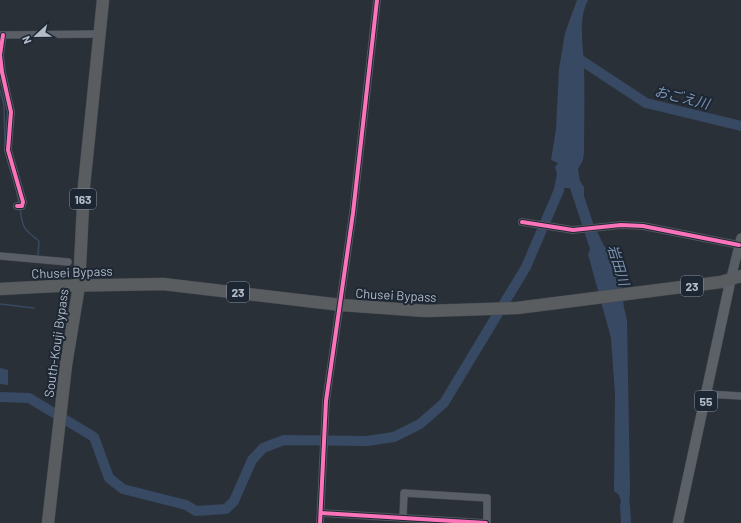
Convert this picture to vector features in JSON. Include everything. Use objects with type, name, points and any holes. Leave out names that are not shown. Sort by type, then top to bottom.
[{"type":"highway","name":"South-Kouji Bypass","points":[[48,523],[62,398],[79,286],[84,186],[103,0]]},
{"type":"highway","name":"Chusei Bypass","points":[[0,289],[163,284],[340,305],[426,312],[476,311],[572,302],[721,282],[736,277]]},
{"type":"main road","points":[[736,277],[740,242]]},
{"type":"main road","name":"55","points":[[678,523],[707,394],[736,277]]},
{"type":"street","points":[[320,523],[326,402],[340,305],[377,0]]},
{"type":"street","points":[[20,206],[8,150],[11,112],[2,72],[0,55],[1,35],[99,34]]},
{"type":"street","points":[[522,222],[576,230],[605,227],[643,226],[740,242]]},
{"type":"street","points":[[0,256],[68,262]]},
{"type":"street","points":[[707,394],[741,396]]},
{"type":"street","points":[[321,513],[403,518],[486,523],[488,498],[404,493],[403,518]]},
{"type":"water","points":[[577,0],[588,0],[582,25],[584,61],[584,152],[583,160],[578,169],[580,181],[584,187],[584,196],[593,223],[604,246],[619,262],[624,308],[627,320],[630,490],[628,523],[619,495],[614,491],[615,394],[611,338],[588,254],[590,249],[570,188],[564,188],[550,208],[557,174],[555,167],[558,163],[551,160],[556,129],[559,69],[565,33]]},
{"type":"water","points":[[0,368],[8,370],[8,385],[0,384]]},
{"type":"waterway","name":"おごえ川","points":[[579,59],[646,103],[741,126]]},
{"type":"waterway","points":[[0,90],[4,105],[5,146]]},
{"type":"waterway","points":[[5,151],[10,169]]},
{"type":"waterway","points":[[0,397],[29,398],[94,437],[109,478],[123,489],[186,505],[196,511],[226,509],[234,501],[252,460],[263,448],[284,440],[367,441],[394,437],[420,424],[444,403],[526,267],[559,190]]},
{"type":"waterway","points":[[17,194],[19,204]]},
{"type":"waterway","points":[[20,207],[24,227],[39,241],[38,255]]},
{"type":"waterway","points":[[0,304],[34,308]]},
{"type":"waterway","name":"岩田川","points":[[625,505],[626,523]]},
{"type":"cycle path","points":[[320,523],[326,401],[353,213],[377,0]]},
{"type":"cycle path","points":[[3,35],[0,55],[2,72],[11,112],[8,150],[23,202],[22,206],[17,206]]},
{"type":"cycle path","points":[[522,222],[573,230],[621,225],[643,226],[739,245]]},
{"type":"cycle path","points":[[321,513],[486,523]]}]
